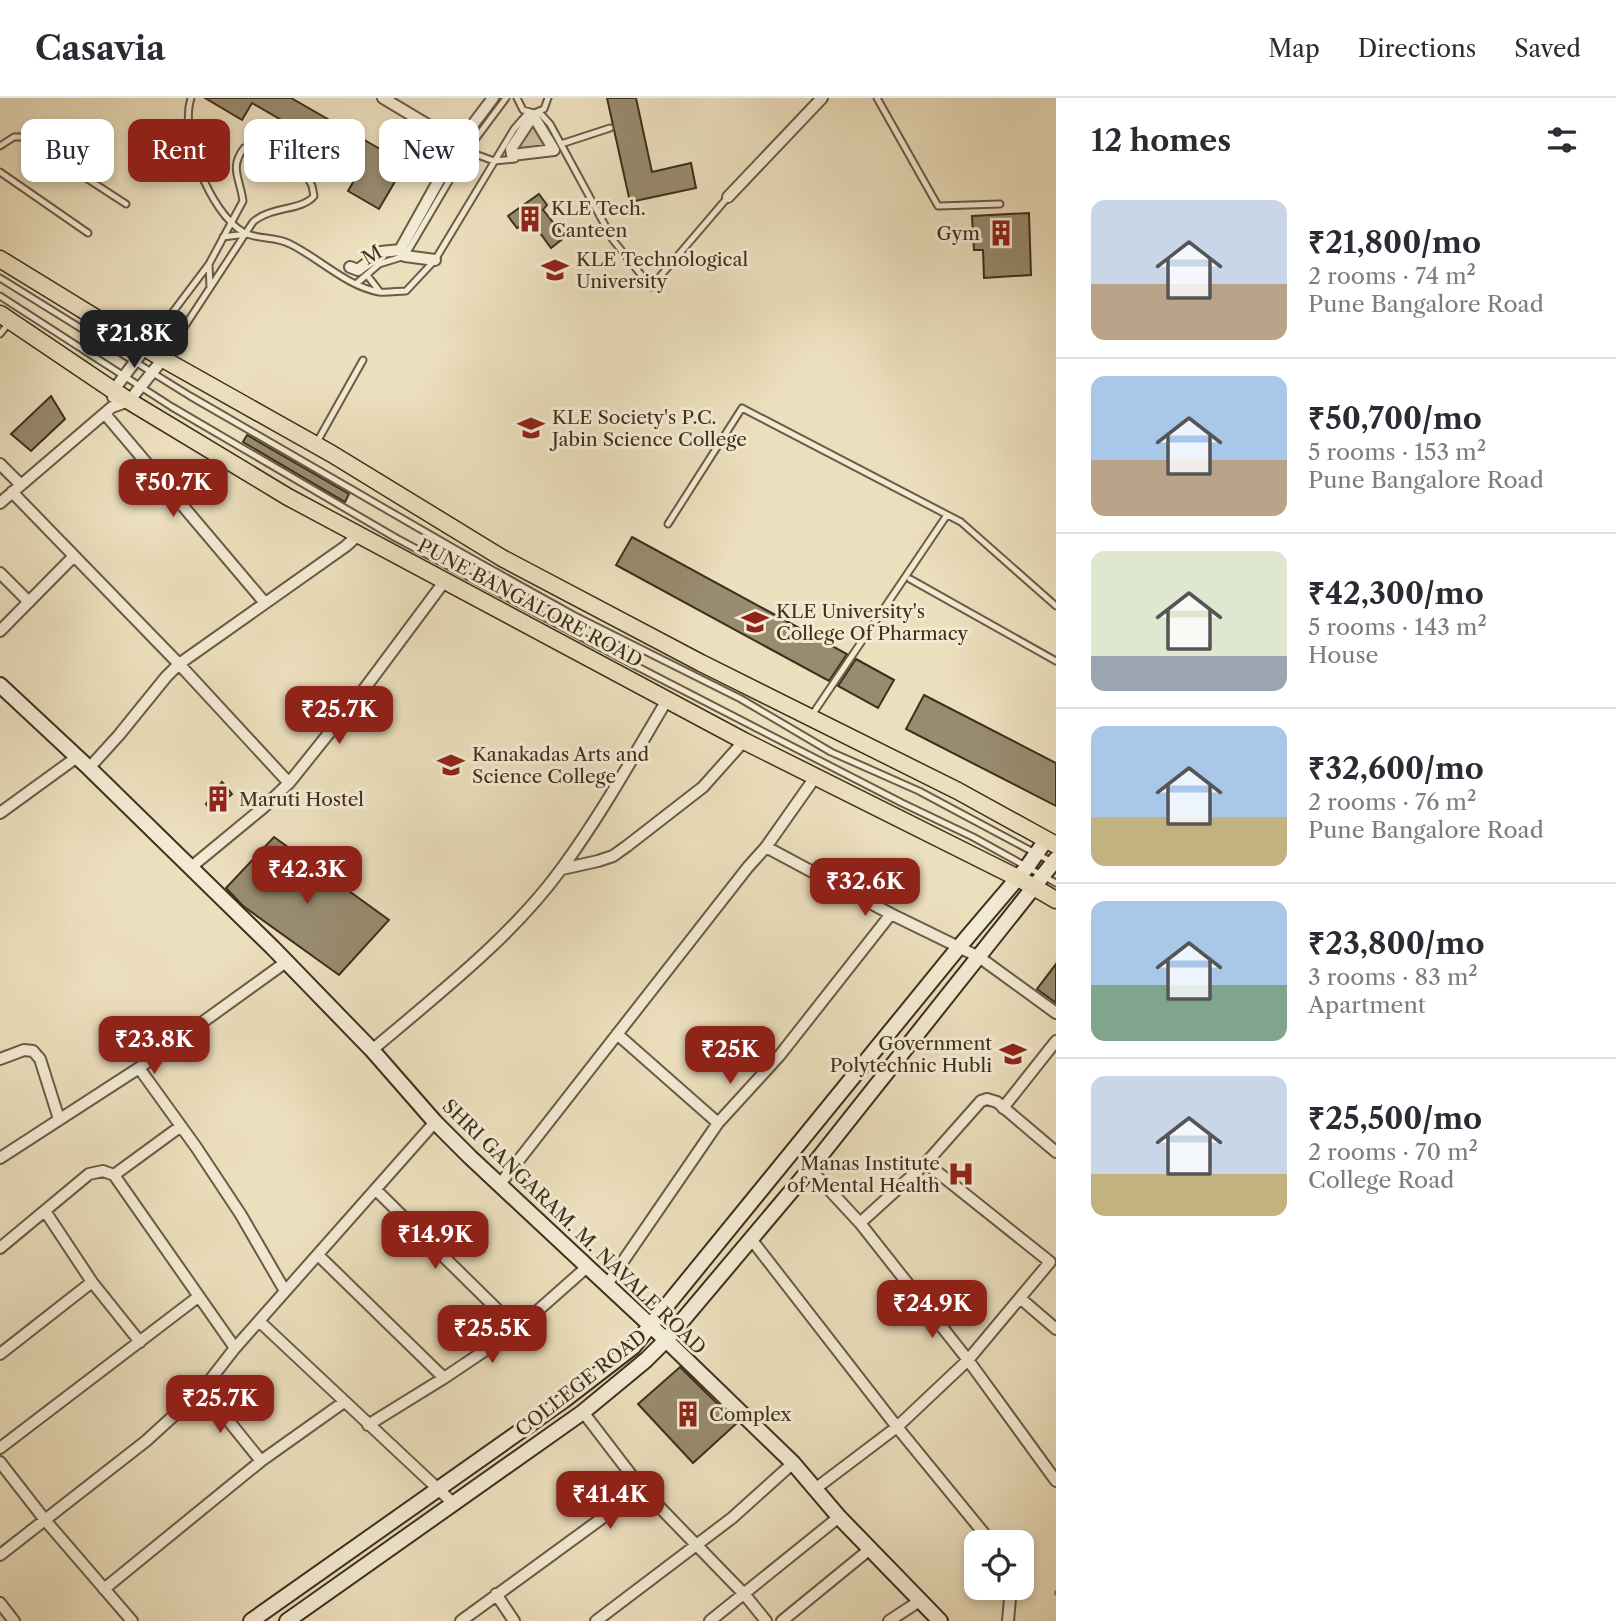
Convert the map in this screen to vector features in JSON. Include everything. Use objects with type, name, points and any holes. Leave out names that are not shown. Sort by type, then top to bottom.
[{"type":"main road","name":"PUNE BANGALORE ROAD","points":[[0,259],[163,359],[316,445],[502,558],[701,663],[958,791],[1046,846]]},
{"type":"main road","name":"PUNE BANGALORE ROAD","points":[[6,317],[110,404],[128,401],[288,497],[744,741],[906,824],[1045,882],[1056,900]]},
{"type":"main road","name":"SHRI GANGARAM. M. NAVALE ROAD","points":[[2,690],[89,768],[286,962],[372,1050],[435,1122],[606,1286],[667,1340],[793,1463],[839,1517],[940,1621]]},
{"type":"main road","name":"COLLEGE ROAD","points":[[251,1621],[563,1401],[633,1347],[959,947],[1046,846]]},
{"type":"main road","name":"COLLEGE ROAD","points":[[287,1621],[583,1412],[667,1340],[810,1168],[979,957],[1045,882],[1055,862]]},
{"type":"street","points":[[383,98],[417,119]]},
{"type":"street","points":[[479,121],[493,98]]},
{"type":"street","points":[[728,197],[822,98]]},
{"type":"street","points":[[403,253],[443,182]]},
{"type":"street","points":[[350,267],[358,270],[381,252],[403,253],[435,260]]},
{"type":"street","points":[[0,503],[110,404],[124,376],[146,347]]},
{"type":"street","points":[[128,401],[163,359]]},
{"type":"street","points":[[110,404],[265,603]]},
{"type":"street","points":[[0,464],[74,556],[289,782]]},
{"type":"street","points":[[89,768],[179,664],[346,547],[359,534]]},
{"type":"street","points":[[0,631],[74,556]]},
{"type":"street","points":[[0,573],[29,602]]},
{"type":"street","points":[[190,868],[264,807],[289,782],[362,692],[444,582]]},
{"type":"street","points":[[372,1050],[481,958],[562,869],[667,700]]},
{"type":"street","points":[[562,869],[613,856],[703,787],[744,741]]},
{"type":"street","points":[[0,813],[77,757]]},
{"type":"street","points":[[500,1185],[766,847],[816,776]]},
{"type":"street","points":[[766,847],[891,914],[979,957],[1056,1013]]},
{"type":"street","points":[[606,1286],[718,1123],[780,1055],[891,914]]},
{"type":"street","points":[[0,1158],[139,1068],[286,962]]},
{"type":"street","points":[[617,1034],[718,1123]]},
{"type":"street","points":[[1003,1108],[1056,1041]]},
{"type":"street","points":[[0,1059],[24,1050],[33,1051],[40,1059],[59,1119]]},
{"type":"street","points":[[139,1068],[241,1215],[285,1291]]},
{"type":"street","points":[[860,1223],[926,1163],[981,1101],[993,1099],[1056,1152]]},
{"type":"street","points":[[0,1555],[146,1441],[203,1390],[234,1348],[260,1322],[435,1122]]},
{"type":"street","points":[[114,1175],[181,1126]]},
{"type":"street","points":[[815,1489],[897,1427],[968,1360],[1020,1298],[1053,1264],[926,1163]]},
{"type":"street","points":[[810,1168],[860,1223],[968,1360],[1056,1481]]},
{"type":"street","points":[[0,1248],[89,1174],[103,1171],[114,1175],[234,1348]]},
{"type":"street","points":[[376,1190],[517,1329]]},
{"type":"street","points":[[45,1211],[92,1282],[140,1342]]},
{"type":"street","points":[[751,1238],[897,1427],[981,1530]]},
{"type":"street","points":[[318,1255],[444,1378]]},
{"type":"street","points":[[368,1425],[517,1329],[587,1267]]},
{"type":"street","points":[[0,1354],[92,1282]]},
{"type":"street","points":[[0,1448],[198,1297]]},
{"type":"street","points":[[1020,1298],[1056,1329]]},
{"type":"street","points":[[260,1322],[453,1503]]},
{"type":"street","points":[[203,1390],[261,1461]]},
{"type":"street","points":[[104,1589],[261,1461],[344,1402]]},
{"type":"street","points":[[583,1412],[642,1489],[745,1595],[766,1621]]},
{"type":"street","points":[[0,1462],[44,1520],[132,1621]]},
{"type":"street","points":[[596,1621],[732,1518],[793,1463]]},
{"type":"street","points":[[461,1621],[642,1489]]},
{"type":"street","points":[[710,1621],[839,1517]]},
{"type":"street","points":[[782,1621],[870,1549]]},
{"type":"street","points":[[496,1594],[514,1621]]},
{"type":"street","points":[[889,1621],[921,1600]]},
{"type":"street","points":[[1008,1621],[1010,1600]]},
{"type":"street","points":[[0,1604],[14,1621]]},
{"type":"lane","points":[[191,98],[188,106],[192,143],[199,172],[212,197],[231,223],[246,234]]},
{"type":"lane","points":[[479,129],[506,98]]},
{"type":"lane","points":[[517,98],[519,106],[528,113],[539,112],[547,105],[548,98]]},
{"type":"lane","points":[[877,98],[937,206],[1000,204]]},
{"type":"lane","points":[[539,112],[550,124],[614,240],[651,287],[728,197]]},
{"type":"lane","points":[[223,237],[246,234],[287,242],[356,284],[380,292],[406,291],[435,260],[514,129],[528,113]]},
{"type":"lane","points":[[561,144],[610,128]]},
{"type":"lane","points":[[0,146],[14,137],[23,137],[126,204]]},
{"type":"lane","points":[[146,347],[209,264],[243,201],[236,159],[244,148],[255,146],[307,176],[313,186],[314,196],[309,202],[262,214],[253,222],[163,359]]},
{"type":"lane","points":[[479,154],[494,161],[566,154]]},
{"type":"lane","points":[[0,172],[88,233]]},
{"type":"lane","name":"M","points":[[356,284],[379,264],[403,253]]},
{"type":"lane","points":[[209,264],[210,288]]},
{"type":"lane","points":[[367,275],[380,292]]},
{"type":"lane","points":[[0,278],[152,372],[398,517],[573,615],[741,699],[831,752],[1046,846],[1055,862]]},
{"type":"lane","points":[[0,296],[140,387],[348,511],[1023,872]]},
{"type":"lane","points":[[0,334],[6,317]]},
{"type":"lane","points":[[316,445],[363,360]]},
{"type":"lane","points":[[668,524],[742,408],[961,522],[1056,606]]},
{"type":"lane","points":[[811,716],[947,515]]},
{"type":"lane","points":[[910,579],[1056,661]]},
{"type":"shaded area","points":[[529,116],[559,150],[559,153],[506,155]]},
{"type":"building","points":[[205,98],[291,98],[328,119],[280,119],[252,103],[242,120]]},
{"type":"building","points":[[607,98],[636,98],[652,172],[691,163],[696,188],[630,202]]},
{"type":"building","points":[[365,140],[379,148],[379,182],[395,182],[379,209],[348,191],[353,182],[365,182]]},
{"type":"building","name":"KLE Tech. Canteen","points":[[539,194],[547,205],[543,210],[565,237],[551,248],[532,222],[517,228],[508,216]]},
{"type":"building","name":"Gym","points":[[1029,213],[1031,275],[984,278],[983,250],[974,250],[972,216]]},
{"type":"building","points":[[51,396],[65,419],[31,451],[11,434]]},
{"type":"building","points":[[247,435],[349,494],[345,502],[243,442]]},
{"type":"building","name":"KLE University's College Of Pharmacy","points":[[632,537],[847,654],[829,681],[616,565]]},
{"type":"building","points":[[856,659],[894,680],[878,708],[838,686]]},
{"type":"building","points":[[924,695],[1056,763],[1056,806],[906,729]]},
{"type":"building","name":"Maruti Hostel","points":[[222,782],[232,794],[211,811],[206,804]]},
{"type":"building","points":[[274,837],[389,920],[339,975],[243,906],[226,888]]},
{"type":"building","points":[[1056,964],[1056,1003],[1037,989]]},
{"type":"building","name":"Complex","points":[[680,1367],[737,1423],[693,1463],[638,1404]]},
{"type":"place","name":"KLE Tech. Canteen","points":[[530,219]]},
{"type":"place","name":"Gym","points":[[1001,233]]},
{"type":"place","name":"KLE Technological University","points":[[555,270]]},
{"type":"place","name":"KLE Society's P.C. Jabin Science College","points":[[531,428]]},
{"type":"place","name":"KLE University's College Of Pharmacy","points":[[755,622]]},
{"type":"place","name":"Kanakadas Arts and Science College","points":[[451,765]]},
{"type":"place","name":"Maruti Hostel","points":[[218,799]]},
{"type":"place","name":"Government Polytechnic Hubli","points":[[1013,1054]]},
{"type":"place","name":"Manas Institute of Mental Health","points":[[961,1174]]},
{"type":"place","name":"Complex","points":[[688,1414]]}]
